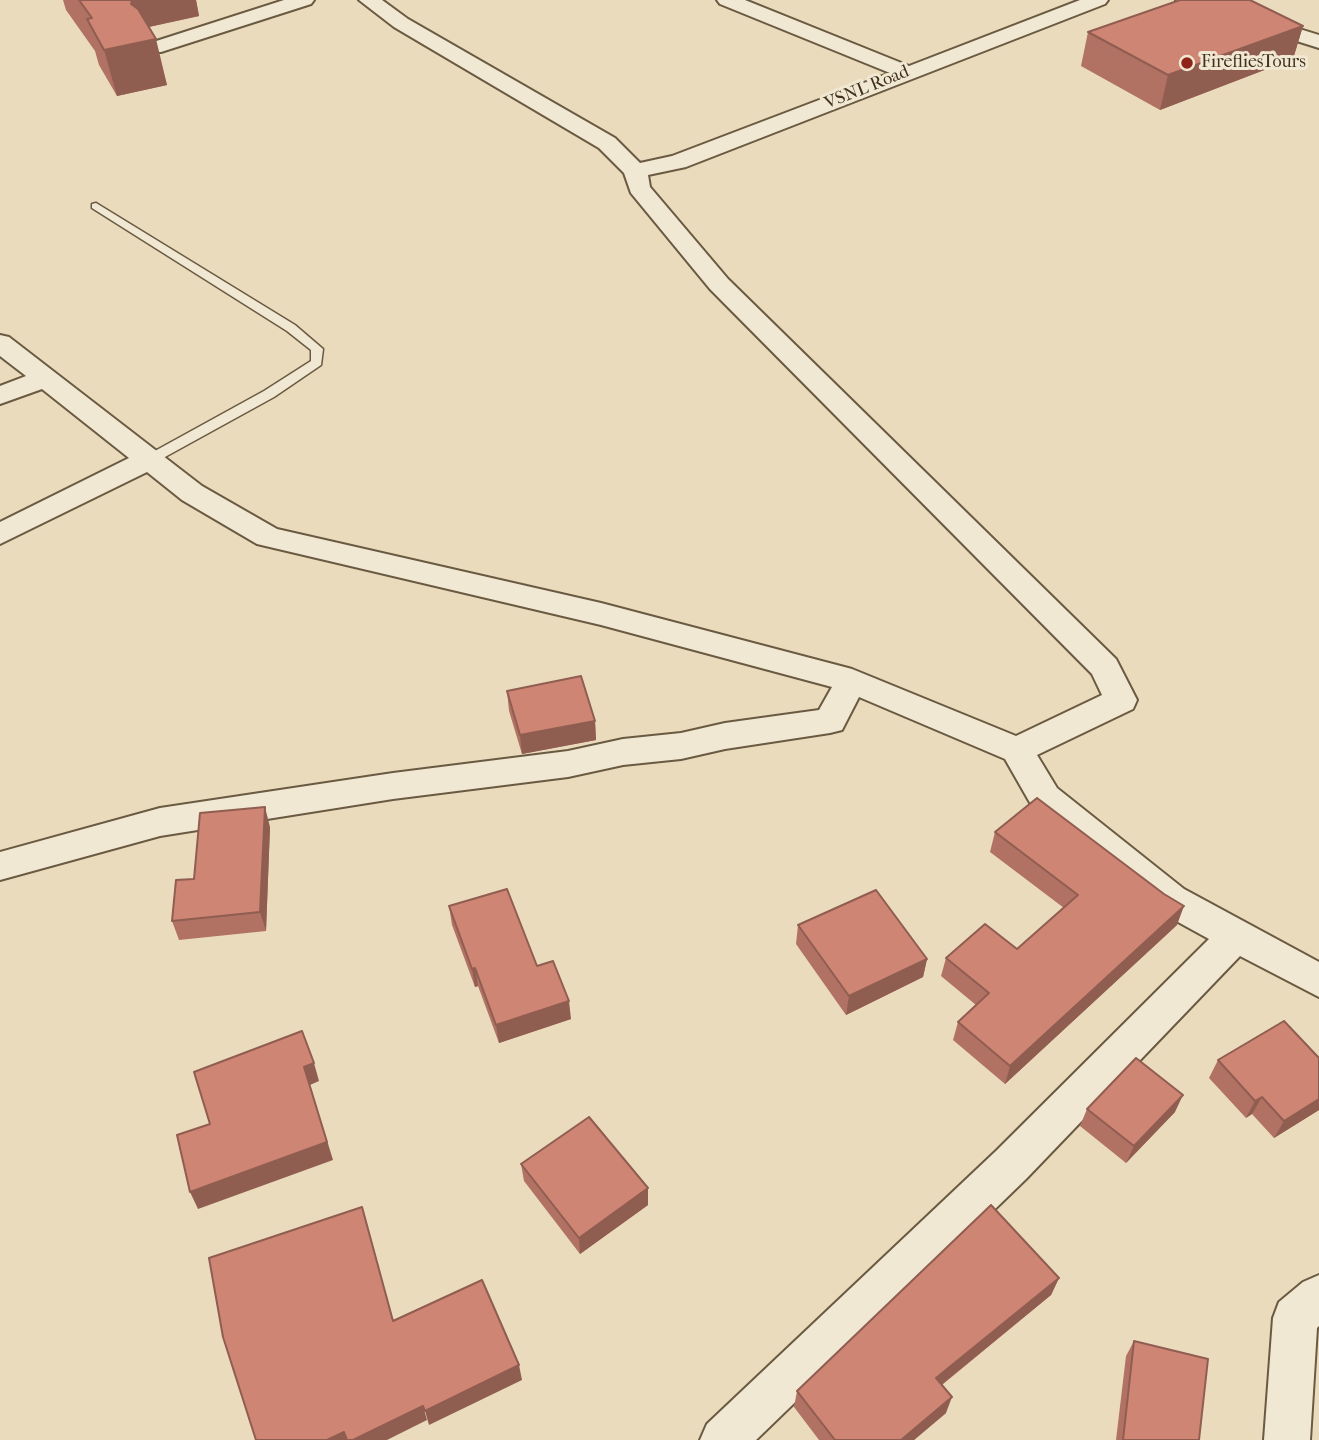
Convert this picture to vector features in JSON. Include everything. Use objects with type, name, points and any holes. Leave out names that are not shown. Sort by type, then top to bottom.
[{"type":"street","points":[[154,48],[304,0]]},
{"type":"street","points":[[369,0],[401,23],[597,137],[635,171],[639,188],[719,284],[1105,667],[1121,700],[1017,750]]},
{"type":"street","points":[[727,0],[906,72]]},
{"type":"street","name":"VSNL Road","points":[[635,171],[678,162],[1098,0]]},
{"type":"street","points":[[1186,0],[1319,42]]},
{"type":"street","points":[[0,343],[192,493],[268,537],[601,614],[852,681],[1017,750],[1045,798],[1171,900],[1319,981]]},
{"type":"street","points":[[0,396],[46,377]]},
{"type":"street","points":[[0,534],[149,460]]},
{"type":"street","points":[[0,866],[160,821],[568,764],[623,752],[681,746],[725,736],[830,721],[852,681]]},
{"type":"street","points":[[723,1440],[1011,1165],[1235,937]]},
{"type":"street","points":[[1287,1440],[1295,1318],[1319,1297]]},
{"type":"lane","points":[[96,206],[291,328],[317,349],[317,362],[308,369],[270,394],[149,460]]},
{"type":"building","points":[[79,0],[132,0],[131,4],[138,9],[156,39],[104,50],[87,19],[92,18]]},
{"type":"building","points":[[1180,0],[1250,0],[1303,26],[1168,75],[1088,32]]},
{"type":"building","points":[[581,676],[595,721],[520,735],[507,691]]},
{"type":"building","points":[[1037,798],[1164,894],[1184,906],[1010,1066],[958,1022],[989,993],[946,958],[985,924],[1017,949],[1078,895],[995,832]]},
{"type":"building","points":[[265,807],[260,912],[172,921],[176,880],[194,879],[200,813]]},
{"type":"building","points":[[507,889],[537,966],[553,961],[569,1001],[496,1025],[449,906]]},
{"type":"building","points":[[876,890],[927,959],[849,996],[798,925]]},
{"type":"building","points":[[1284,1021],[1319,1058],[1319,1099],[1284,1121],[1262,1097],[1255,1101],[1218,1060]]},
{"type":"building","points":[[302,1031],[314,1063],[304,1067],[327,1142],[190,1192],[177,1135],[210,1124],[194,1072]]},
{"type":"building","points":[[1136,1058],[1183,1095],[1134,1146],[1087,1109]]},
{"type":"building","points":[[589,1117],[648,1188],[579,1238],[521,1164]]},
{"type":"building","points":[[991,1205],[1059,1278],[936,1378],[952,1397],[901,1440],[835,1440],[797,1391]]},
{"type":"building","points":[[362,1207],[393,1321],[482,1280],[519,1365],[425,1411],[423,1406],[353,1440],[347,1440],[344,1432],[327,1440],[256,1440],[223,1337],[209,1258]]},
{"type":"building","points":[[1134,1341],[1208,1359],[1199,1440],[1123,1440]]},
{"type":"place","name":"FirefliesTours","points":[[1187,63]]}]
